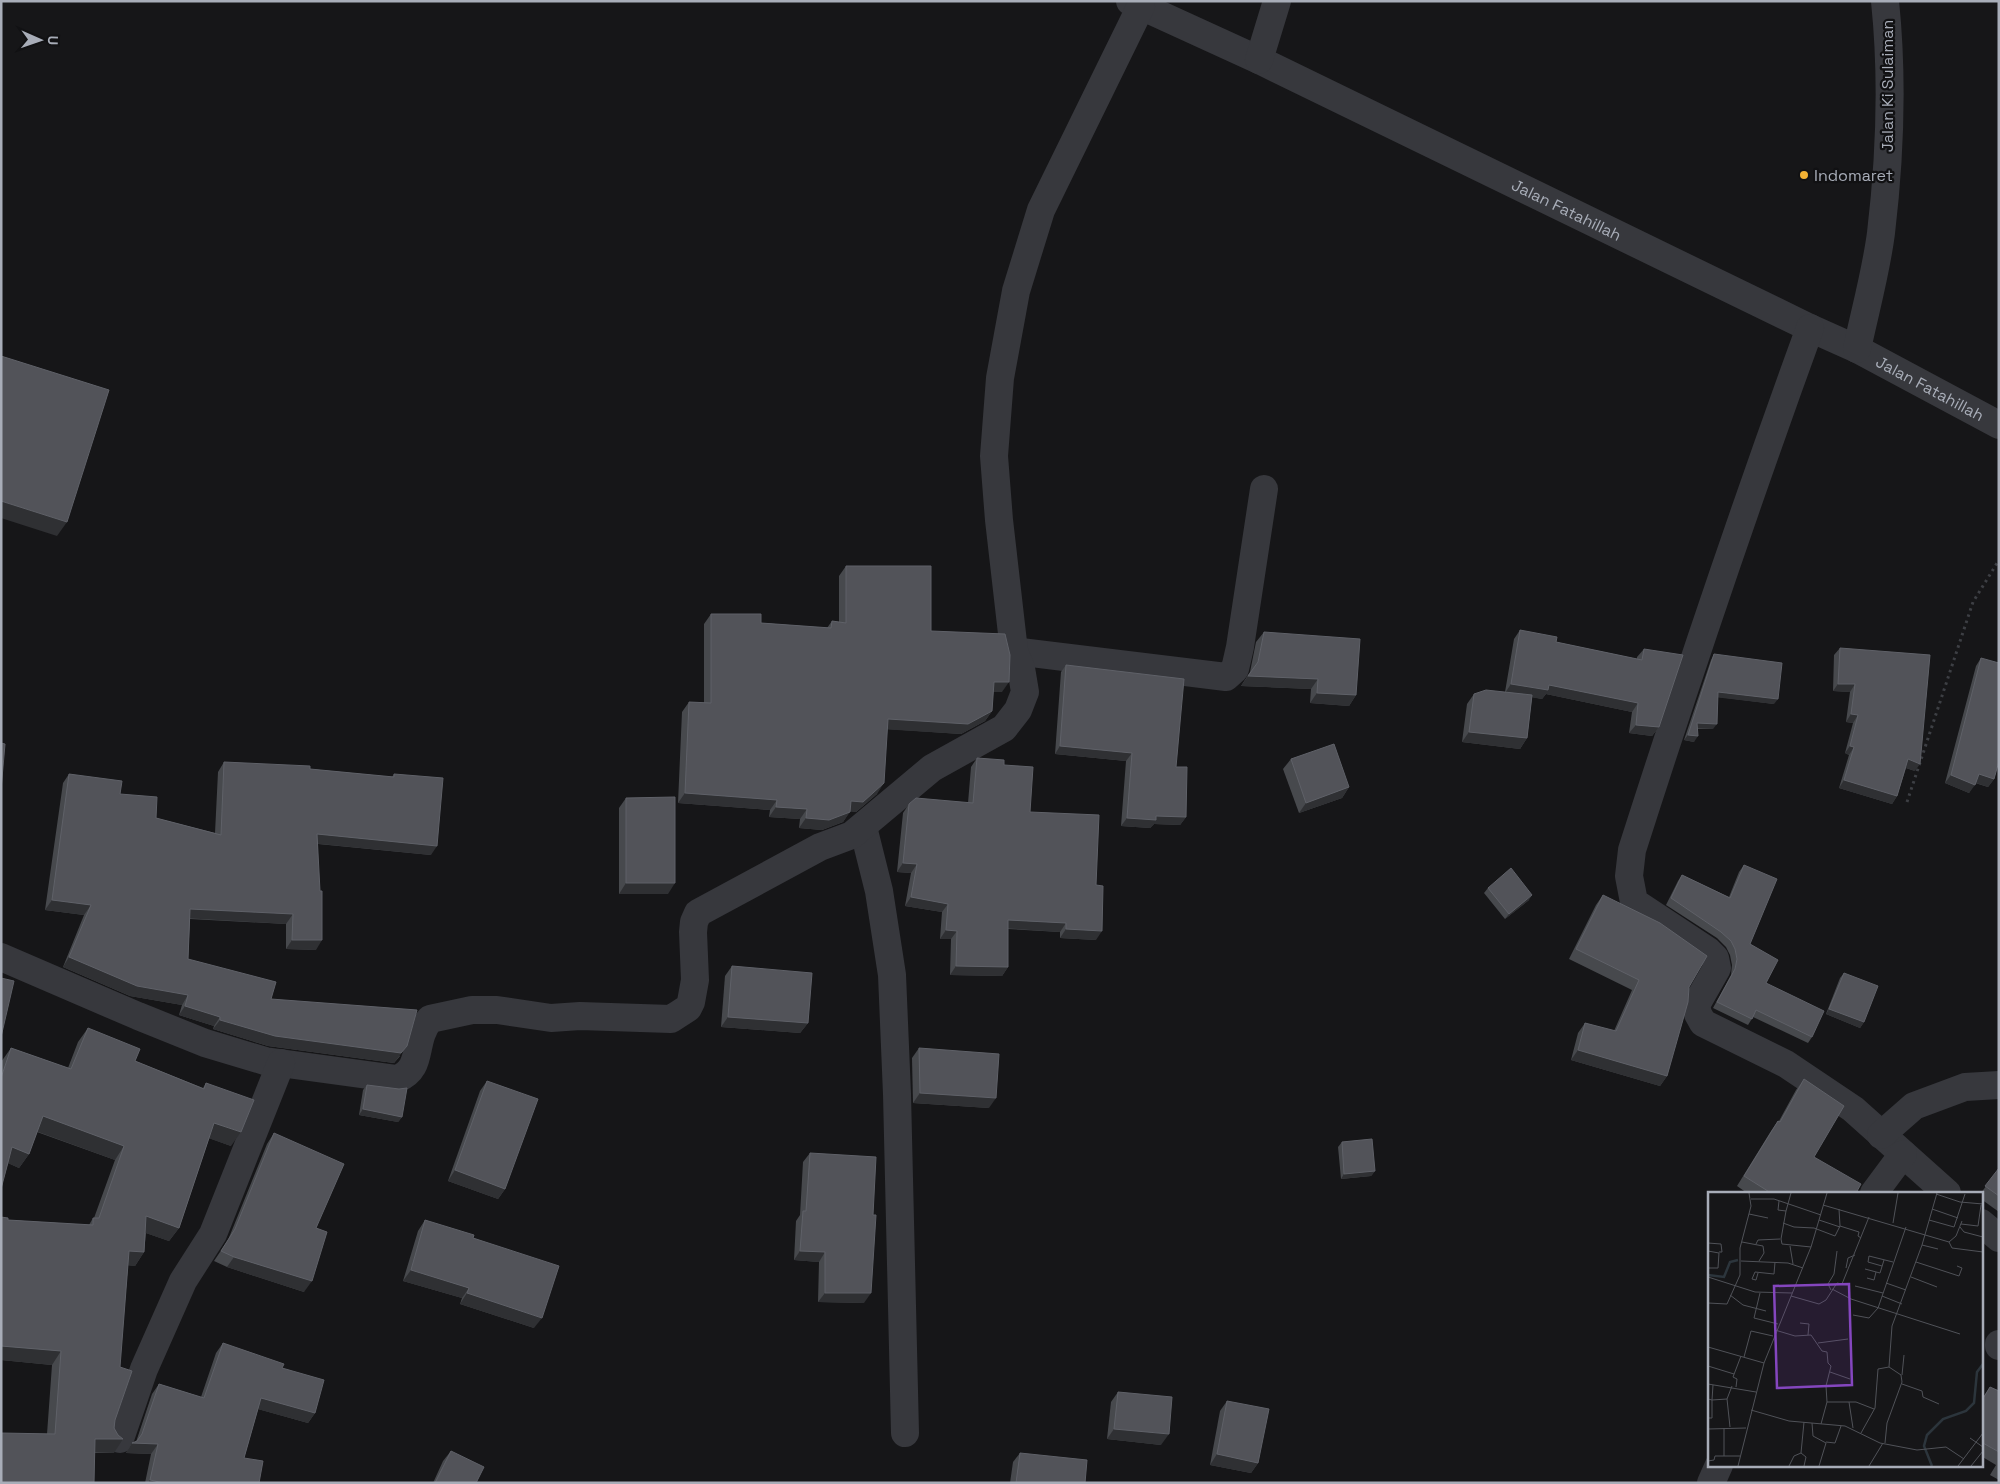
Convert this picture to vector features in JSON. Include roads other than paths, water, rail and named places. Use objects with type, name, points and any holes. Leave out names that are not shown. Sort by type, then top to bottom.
[{"type":"street","points":[[1259,60],[1277,1]]},
{"type":"street","name":"Jalan Ki Sulaiman","points":[[1857,349],[1881,234],[1890,121],[1888,24],[1885,1]]},
{"type":"street","points":[[1,957],[205,1043],[265,1062],[397,1079],[407,1076],[413,1068],[420,1033],[430,1019],[472,1010],[497,1010],[551,1018],[580,1016],[671,1019],[688,1008],[695,980],[693,932],[694,922],[698,913],[820,847],[852,835],[932,768],[1004,728],[1018,710],[1025,692],[1021,668],[1014,651],[998,520],[994,456],[1000,378],[1016,291],[1041,210],[1135,3]]},
{"type":"street","name":"Jalan Fatahillah","points":[[1135,3],[1259,60],[1810,328],[1857,349],[1999,425]]},
{"type":"street","points":[[1810,328],[1755,477],[1694,656],[1632,850],[1628,876],[1634,902],[1708,951],[1714,958],[1717,968],[1696,1005],[1703,1024],[1786,1064],[1853,1109],[1946,1192]]},
{"type":"street","points":[[1014,651],[1226,677],[1235,669],[1240,647],[1264,489]]},
{"type":"street","points":[[863,827],[879,891],[892,975],[897,1094],[905,1433]]},
{"type":"street","points":[[120,1439],[144,1369],[183,1281],[213,1234],[281,1063]]},
{"type":"street","points":[[1881,1135],[1914,1106],[1965,1087],[1999,1084]]},
{"type":"street","points":[[1875,1192],[1903,1154]]},
{"type":"street","points":[[1982,1224],[1999,1238]]},
{"type":"street","points":[[1711,1483],[1719,1466]]},
{"type":"place","name":"Indomaret","points":[[1804,175]]}]
